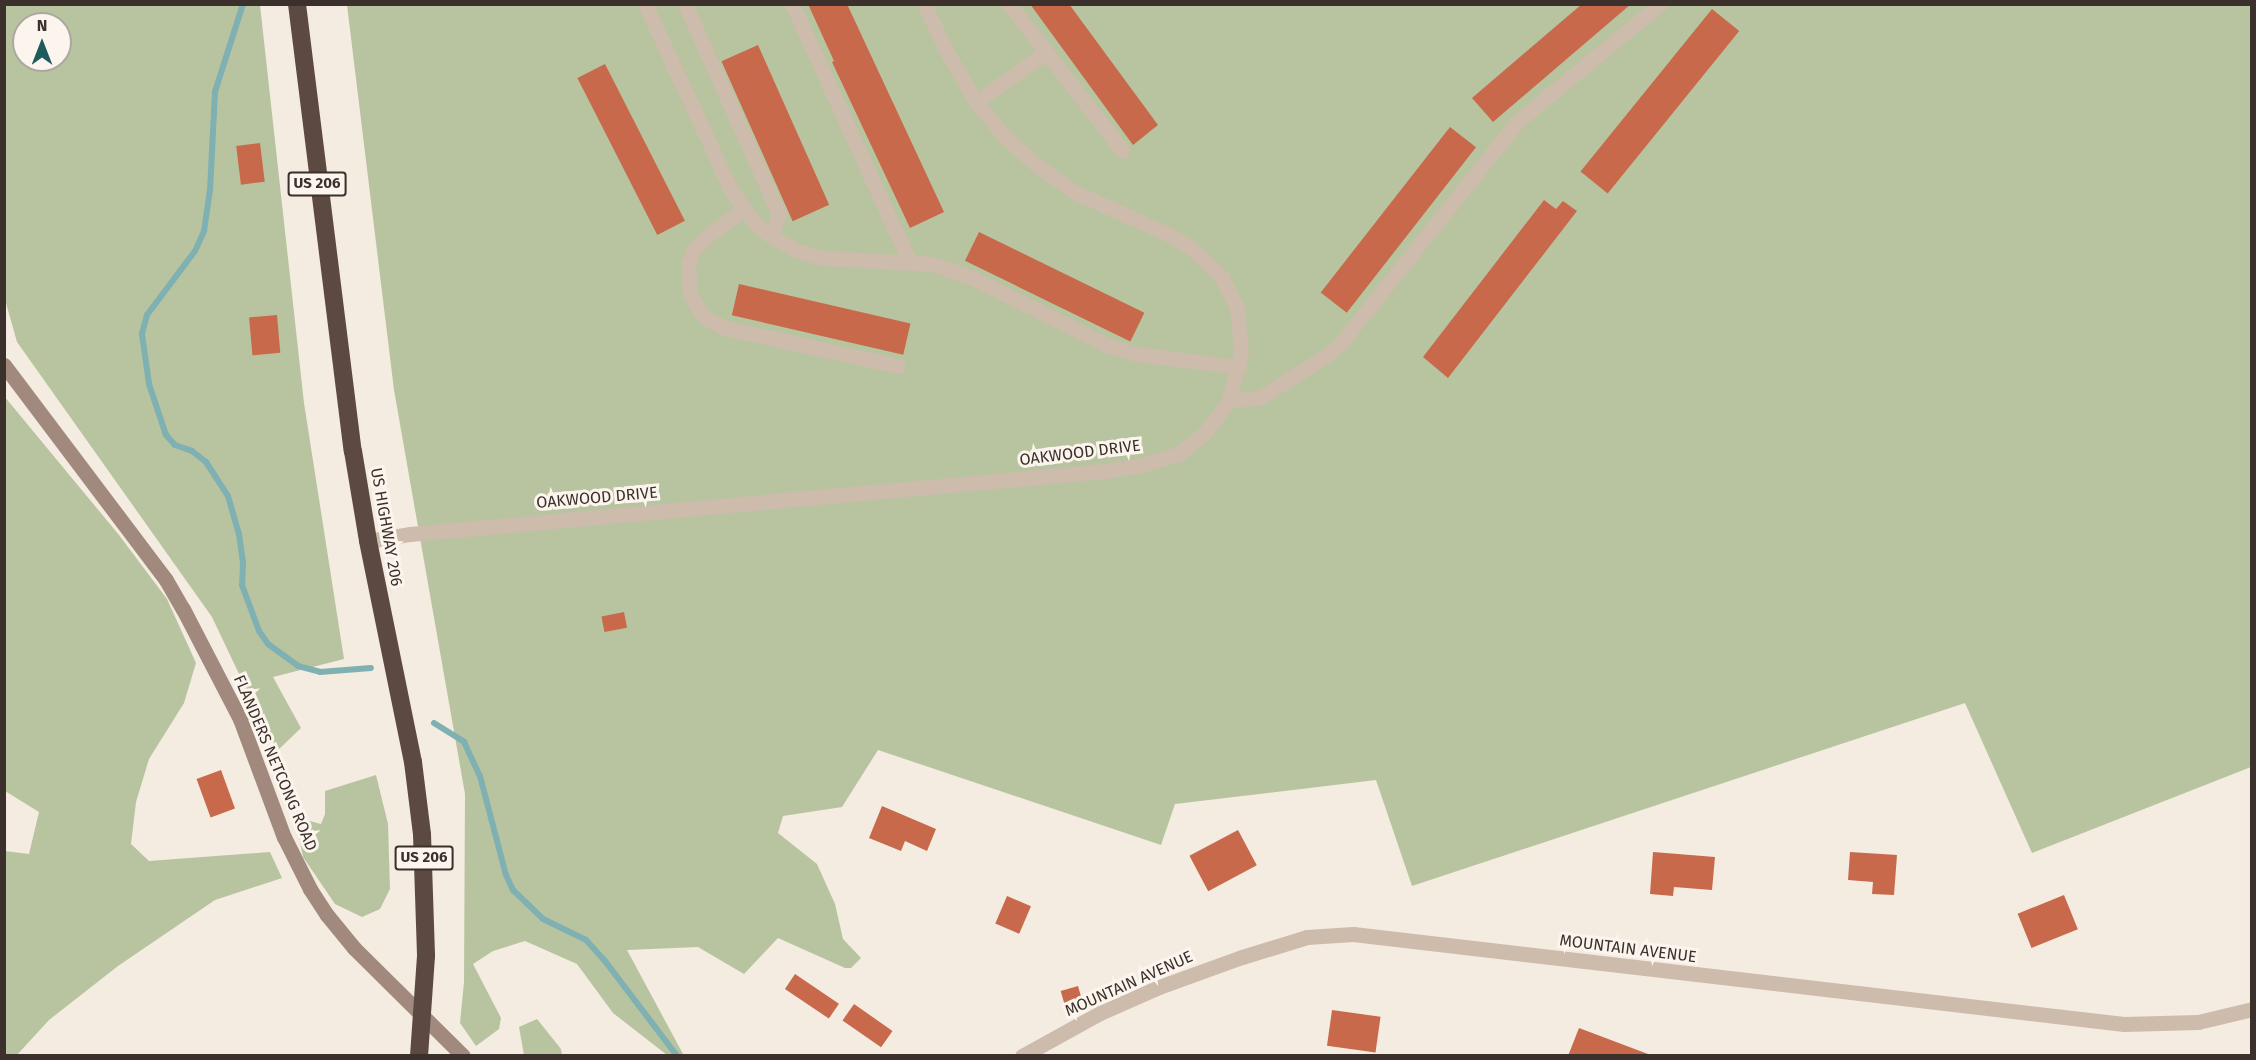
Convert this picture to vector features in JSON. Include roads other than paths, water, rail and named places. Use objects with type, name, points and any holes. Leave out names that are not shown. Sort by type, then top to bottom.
[{"type":"highway","name":"US HIGHWAY 206","points":[[297,4],[321,212],[368,541],[413,762],[422,834],[427,922],[419,1056]]},
{"type":"main road","name":"FLANDERS NETCONG ROAD","points":[[4,365],[166,580],[183,609],[228,691],[278,822],[315,898],[348,941],[463,1056]]},
{"type":"street","points":[[645,4],[742,210],[771,236],[795,250],[823,258],[847,261],[909,261],[952,269],[1107,345],[1137,354],[1239,367]]},
{"type":"street","points":[[685,4],[778,214],[771,236]]},
{"type":"street","points":[[792,4],[909,261]]},
{"type":"street","name":"OAKWOOD DRIVE","points":[[368,541],[422,533],[1138,466],[1178,454],[1204,434],[1229,401],[1239,367],[1241,330],[1237,308],[1221,276],[1207,261],[1170,235],[1097,205],[1054,179],[1006,138],[976,102],[947,52],[924,4]]},
{"type":"street","points":[[1009,4],[1122,150]]},
{"type":"street","points":[[1229,401],[1261,397],[1340,344],[1518,121],[1660,4]]},
{"type":"street","points":[[976,102],[1045,53]]},
{"type":"street","points":[[742,210],[706,237],[694,250],[688,264],[690,294],[704,317],[725,328],[898,366]]},
{"type":"street","name":"MOUNTAIN AVENUE","points":[[1022,1056],[1100,1013],[1231,960],[1307,937],[1353,934],[2124,1024],[2198,1022],[2252,1009]]},
{"type":"waterway","points":[[243,4],[215,92],[210,190],[204,231],[195,251],[147,315],[142,334],[149,384],[166,435],[175,445],[192,451],[206,462],[228,496],[239,534],[243,562],[242,585],[259,631],[268,644],[298,666],[320,672],[371,668]]},
{"type":"waterway","points":[[434,723],[464,742],[480,776],[506,875],[513,890],[543,919],[586,940],[605,961],[677,1056]]}]
